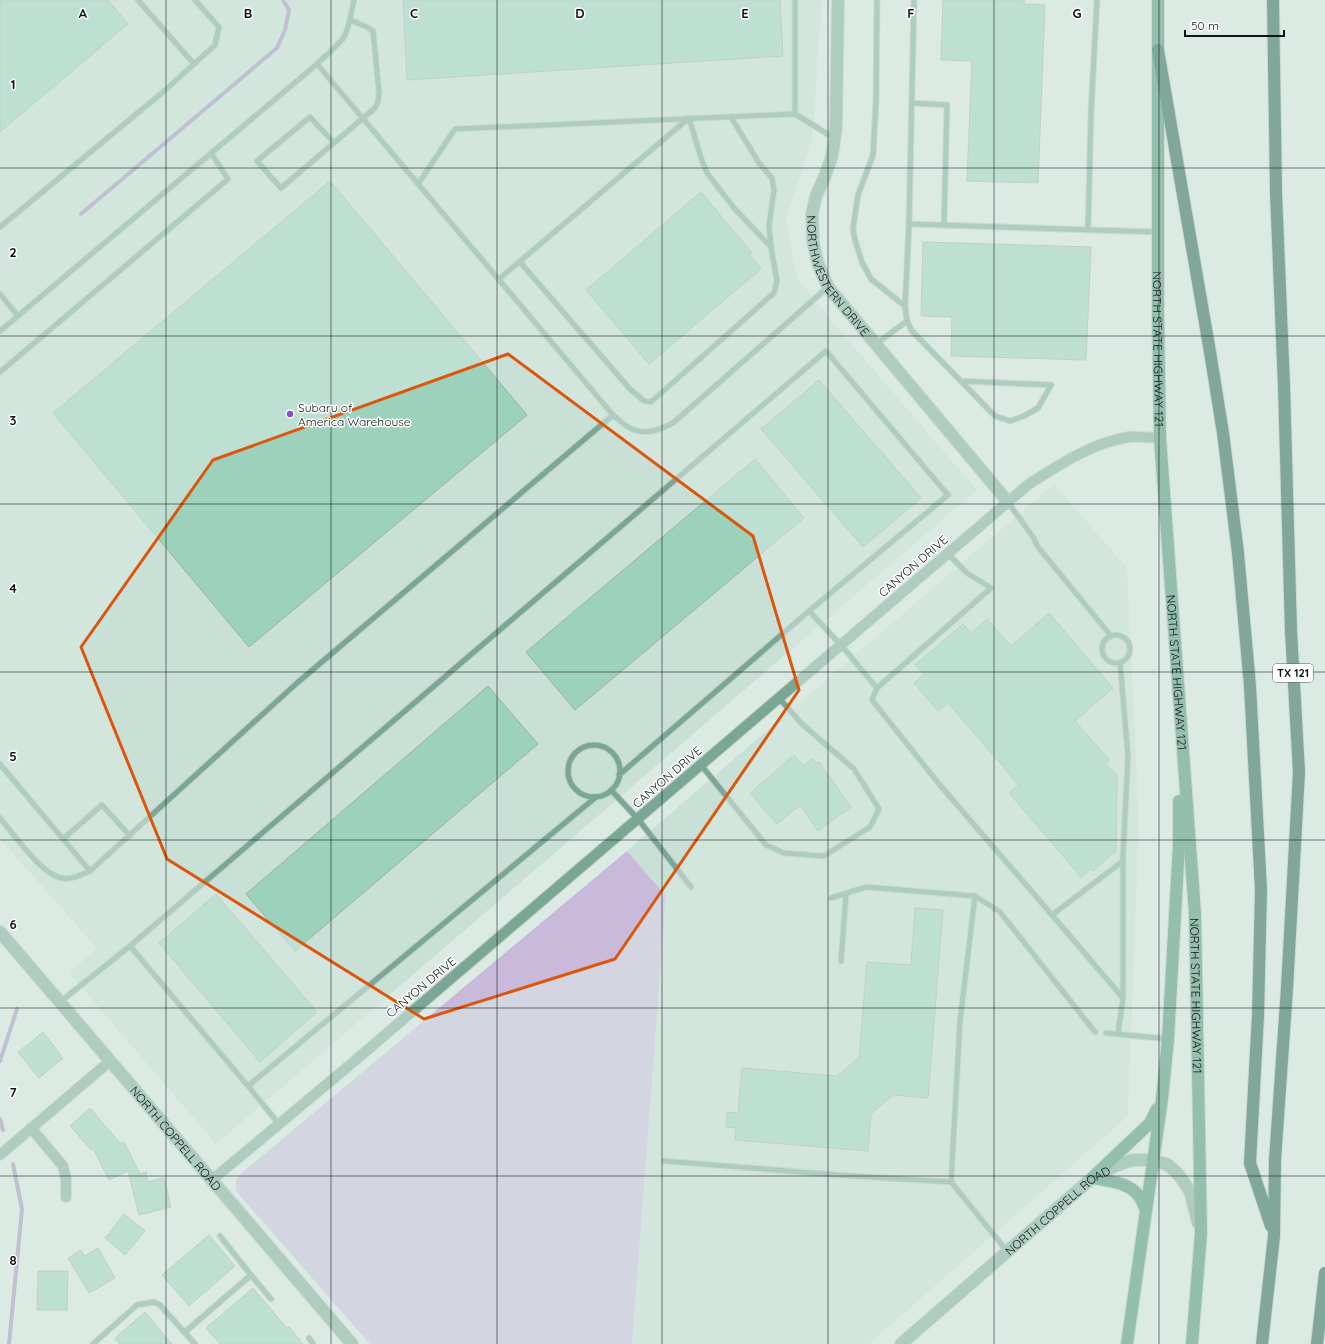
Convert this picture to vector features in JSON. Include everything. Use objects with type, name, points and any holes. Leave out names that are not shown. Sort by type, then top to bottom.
[{"type":"highway","name":"TX 121","points":[[1262,1344],[1274,1236],[1276,1160],[1299,772],[1291,631],[1284,386],[1276,193],[1273,0]]},
{"type":"highway","points":[[1158,50],[1223,433],[1238,553],[1250,686],[1261,890],[1258,1015],[1250,1163],[1274,1236]]},
{"type":"highway","points":[[1318,1344],[1325,1273]]},
{"type":"highway","points":[[1318,1344],[1325,1305]]},
{"type":"main road","name":"NORTH STATE HIGHWAY 121","points":[[1158,0],[1157,232],[1160,438],[1195,914],[1201,1233],[1192,1344]]},
{"type":"main road","points":[[1127,1344],[1162,1099],[1168,1039],[1179,845],[1181,721]]},
{"type":"main road","points":[[1092,1178],[1150,1123],[1162,1099]]},
{"type":"main road","points":[[1092,1178],[1117,1182],[1129,1188],[1138,1196],[1146,1210]]},
{"type":"street","name":"NORTHWESTERN DRIVE","points":[[838,0],[836,127],[832,156],[816,196],[812,214],[813,242],[818,264],[828,287],[1008,502]]},
{"type":"street","name":"CANYON DRIVE","points":[[212,1180],[638,819],[1029,484],[1087,449],[1115,440],[1131,437],[1160,438]]},
{"type":"street","name":"NORTH COPPELL ROAD","points":[[0,932],[352,1344]]},
{"type":"street","points":[[0,1155],[110,1061]]},
{"type":"street","points":[[31,1128],[63,1166],[66,1178],[66,1197]]},
{"type":"street","name":"NORTH COPPELL ROAD","points":[[901,1344],[1092,1178],[1114,1166],[1132,1160],[1153,1160],[1168,1165],[1178,1174],[1190,1191],[1201,1233]]},
{"type":"lane","points":[[138,0],[194,64]]},
{"type":"lane","points":[[0,228],[163,92],[216,44],[219,27],[195,0]]},
{"type":"lane","points":[[0,331],[317,64],[337,45],[344,36],[350,20],[354,0]]},
{"type":"lane","points":[[795,0],[795,114]]},
{"type":"lane","points":[[877,0],[876,101],[873,155],[858,195],[854,229],[855,240],[862,262],[871,279],[906,306]]},
{"type":"lane","points":[[914,0],[906,306],[907,321],[912,331],[995,416],[1010,421],[1024,416],[1038,408],[1051,385],[961,381]]},
{"type":"lane","points":[[1088,230],[1091,112],[1097,0]]},
{"type":"lane","points":[[334,143],[310,117],[257,161],[281,188],[364,119],[375,108],[378,102],[379,92],[373,31],[350,20]]},
{"type":"lane","points":[[317,64],[613,415],[628,428],[640,431],[652,431],[662,429],[673,423],[828,287]]},
{"type":"lane","points":[[912,103],[947,105],[944,225]]},
{"type":"lane","points":[[418,184],[454,129],[795,114],[834,138]]},
{"type":"lane","points":[[520,262],[629,388],[644,401],[651,402],[774,293],[777,281],[769,226],[774,190],[772,178],[755,156],[731,116]]},
{"type":"lane","points":[[689,118],[707,173],[734,208],[771,247]]},
{"type":"lane","points":[[499,280],[689,118]]},
{"type":"lane","points":[[0,372],[228,179],[211,153]]},
{"type":"lane","points":[[909,224],[1157,232]]},
{"type":"lane","points":[[0,294],[18,316]]},
{"type":"lane","points":[[876,344],[907,321]]},
{"type":"lane","points":[[60,1002],[130,946],[826,350],[948,494],[809,611],[619,775]]},
{"type":"lane","points":[[0,818],[45,871],[60,878],[75,878],[90,871],[297,683],[613,415]]},
{"type":"lane","points":[[1008,502],[1033,537],[1038,547],[1111,636]]},
{"type":"lane","points":[[948,554],[967,573],[991,588],[876,688],[872,700],[939,784],[1123,998]]},
{"type":"lane","points":[[809,611],[841,645],[876,688]]},
{"type":"lane","points":[[1111,636],[1123,636],[1129,643],[1130,648],[1128,657],[1120,662],[1110,661],[1103,653],[1102,648],[1104,643],[1111,636]]},
{"type":"lane","points":[[1118,1033],[1123,998],[1123,861],[1128,757],[1120,662]]},
{"type":"lane","points":[[701,765],[766,845],[784,853],[824,856],[870,827],[879,809],[854,769],[802,724],[779,698]]},
{"type":"lane","points":[[248,1086],[596,797],[611,790],[619,775],[619,766],[616,758],[611,752],[604,747],[595,745],[587,746],[579,750],[569,763],[568,771],[569,780],[573,787],[580,793],[587,796],[596,797]]},
{"type":"lane","points":[[0,764],[90,871]]},
{"type":"lane","points":[[611,790],[638,819],[691,887]]},
{"type":"lane","points":[[63,839],[102,805],[130,836]]},
{"type":"lane","points":[[1052,915],[1123,861]]},
{"type":"lane","points":[[831,898],[866,887],[975,896],[1000,912],[1095,1032]]},
{"type":"lane","points":[[841,961],[846,894]]},
{"type":"lane","points":[[975,896],[960,1022],[951,1182],[1008,1252]]},
{"type":"lane","points":[[130,946],[279,1124]]},
{"type":"lane","points":[[1106,1033],[1168,1039]]},
{"type":"lane","points":[[664,1161],[951,1182]]},
{"type":"lane","points":[[220,1236],[271,1298]]},
{"type":"lane","points":[[185,1332],[251,1275]]},
{"type":"lane","points":[[92,1344],[137,1305],[154,1302],[160,1305],[195,1344]]},
{"type":"lane","points":[[309,1338],[313,1344]]},
{"type":"highlighted area","points":[[508,354],[753,536],[799,690],[615,959],[424,1019],[167,859],[81,647],[213,460]]},
{"type":"shaded area","points":[[0,0],[822,0],[812,141],[786,218],[797,277],[830,319],[977,490],[216,1144],[69,973],[97,948],[0,839]]},
{"type":"shaded area","points":[[1054,484],[1127,568],[1139,821],[1128,1116],[869,1344],[632,1344],[666,896],[627,851]]},
{"type":"shaded area","points":[[627,851],[666,896],[632,1344],[370,1344],[242,1198],[236,1190],[236,1179]]},
{"type":"building","points":[[0,0],[108,0],[128,24],[0,132]]},
{"type":"building","points":[[403,0],[780,0],[783,56],[407,80]]},
{"type":"building","points":[[943,0],[1024,0],[1024,4],[1045,5],[1038,183],[967,181],[972,61],[941,60]]},
{"type":"building","name":"Subaru of America Warehouse","points":[[330,181],[527,415],[249,647],[53,413]]},
{"type":"building","points":[[701,192],[752,253],[749,254],[761,269],[649,364],[586,290]]},
{"type":"building","points":[[923,242],[1091,247],[1086,360],[951,356],[952,317],[921,316]]},
{"type":"building","points":[[819,380],[921,498],[863,547],[761,429]]},
{"type":"building","points":[[755,459],[804,518],[575,710],[526,652]]},
{"type":"building","points":[[1049,613],[1113,688],[1075,721],[1109,760],[1105,763],[1117,776],[1116,851],[1093,871],[1091,869],[1081,877],[1009,793],[1019,785],[948,703],[938,711],[914,683],[924,674],[915,665],[963,624],[971,633],[987,619],[1011,646]]},
{"type":"building","points":[[488,686],[538,744],[295,951],[246,894]]},
{"type":"building","points":[[794,755],[803,766],[813,759],[816,763],[819,762],[851,807],[818,831],[800,805],[777,824],[750,793]]},
{"type":"building","points":[[216,894],[317,1012],[260,1062],[159,943]]},
{"type":"building","points":[[915,908],[943,910],[928,1098],[893,1095],[871,1114],[868,1151],[735,1140],[736,1128],[726,1127],[727,1112],[738,1113],[742,1068],[837,1076],[859,1057],[867,962],[911,965]]},
{"type":"building","points":[[43,1032],[63,1058],[39,1078],[18,1052]]},
{"type":"building","points":[[90,1108],[120,1143],[124,1142],[140,1174],[146,1172],[148,1182],[164,1178],[171,1207],[139,1215],[128,1171],[109,1180],[93,1148],[91,1150],[70,1126]]},
{"type":"building","points":[[124,1214],[145,1231],[125,1255],[105,1238]]},
{"type":"building","points":[[209,1235],[235,1266],[189,1306],[162,1275]]},
{"type":"building","points":[[98,1248],[115,1278],[89,1293],[68,1258],[81,1250],[85,1256]]},
{"type":"building","points":[[38,1271],[68,1271],[67,1310],[37,1310]]},
{"type":"building","points":[[253,1288],[287,1328],[289,1327],[303,1344],[220,1344],[206,1328]]},
{"type":"building","points":[[145,1312],[172,1344],[120,1344],[115,1338]]},
{"type":"waterway","points":[[81,214],[277,48],[285,30],[289,10],[283,0]]},
{"type":"waterway","points":[[0,1061],[17,1009]]},
{"type":"waterway","points":[[0,1119],[3,1130]]},
{"type":"waterway","points":[[9,1344],[22,1209],[13,1164]]},
{"type":"place","name":"Subaru of America Warehouse","points":[[290,414]]}]
